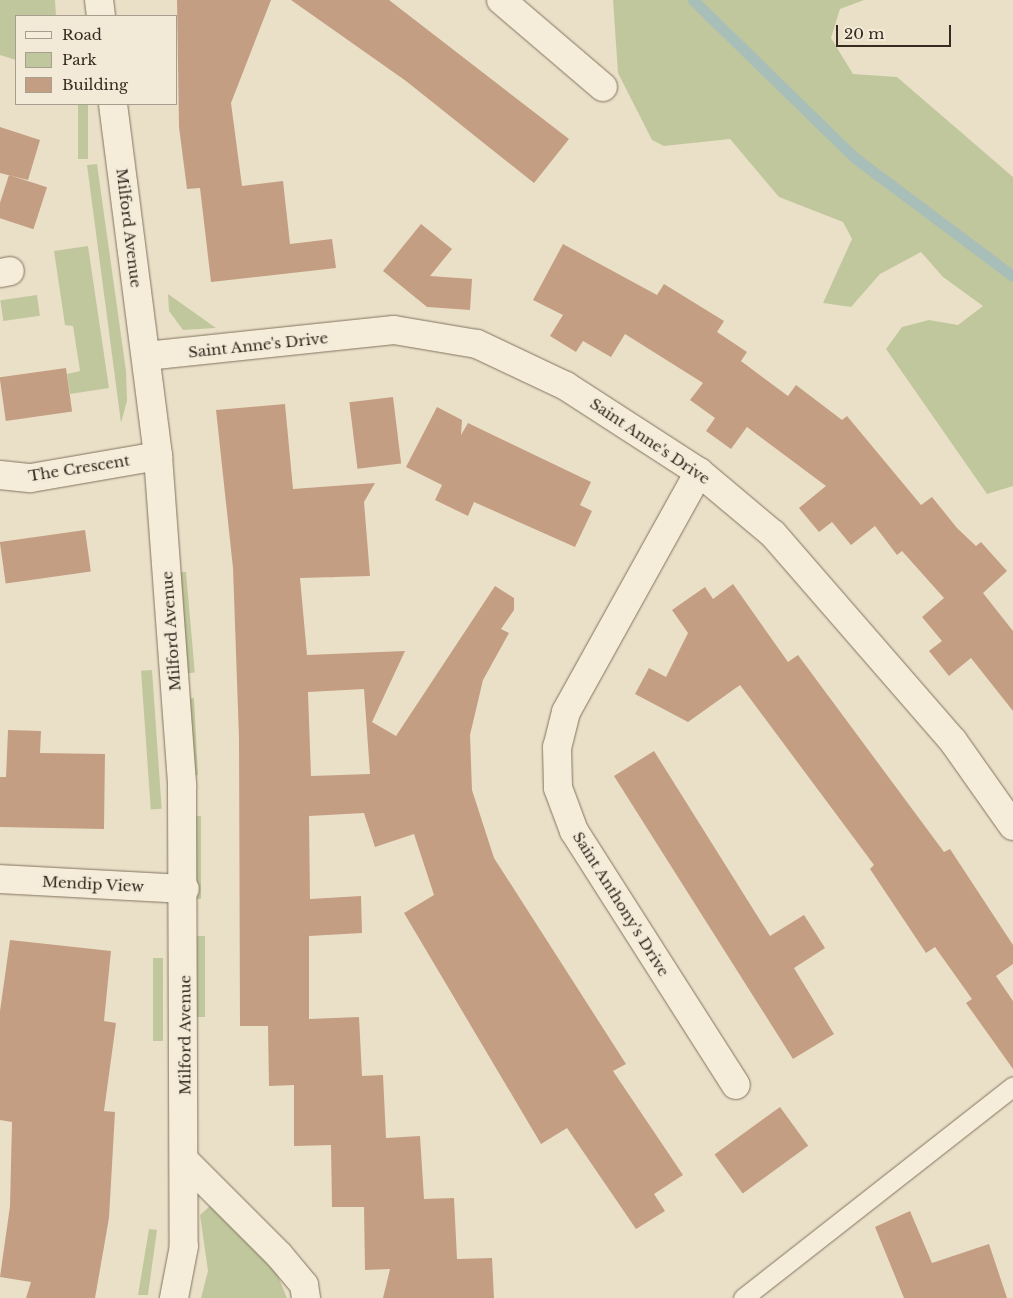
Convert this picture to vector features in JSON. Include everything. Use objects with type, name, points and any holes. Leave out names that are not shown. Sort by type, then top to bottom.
[{"type":"street","points":[[99,0],[101,15]]},
{"type":"street","points":[[501,0],[603,87]]},
{"type":"street","name":"Milford Avenue","points":[[112,105],[158,456],[186,889],[184,1246],[174,1298]]},
{"type":"street","name":"Saint Anne's Drive","points":[[146,356],[394,330],[477,344],[566,386],[699,472],[773,534],[953,741],[1013,826]]},
{"type":"street","name":"The Crescent","points":[[0,475],[31,478],[158,456]]},
{"type":"street","name":"Saint Anthony's Drive","points":[[699,472],[566,712],[557,747],[558,788],[574,831],[736,1086]]},
{"type":"street","name":"Mendip View","points":[[0,879],[186,889]]},
{"type":"street","points":[[184,1160],[279,1255],[304,1285],[306,1298]]},
{"type":"lane","points":[[743,1298],[1013,1086]]},
{"type":"green space","points":[[0,0],[55,0],[56,15],[15,15],[15,60],[0,55]]},
{"type":"green space","points":[[613,0],[864,0],[840,9],[831,38],[853,74],[897,77],[1013,177],[1013,486],[987,494],[886,349],[902,327],[929,320],[958,325],[983,306],[943,277],[921,252],[880,274],[851,307],[823,303],[852,239],[843,222],[779,197],[730,139],[664,146],[652,140],[618,73]]},
{"type":"green space","points":[[78,105],[88,105],[88,159],[78,159]]},
{"type":"green space","points":[[97,164],[126,371],[127,401],[121,423],[87,165]]},
{"type":"green space","points":[[88,246],[109,388],[70,394],[67,374],[80,371],[73,326],[65,325],[54,251]]},
{"type":"green space","points":[[168,294],[216,328],[183,330],[169,311]]},
{"type":"green space","points":[[37,295],[40,316],[3,321],[0,300]]},
{"type":"green space","points":[[186,572],[195,673],[188,673],[179,573]]},
{"type":"green space","points":[[152,670],[162,809],[151,809],[141,671]]},
{"type":"green space","points":[[194,698],[198,775],[187,775],[183,699]]},
{"type":"green space","points":[[191,816],[201,816],[201,899],[191,899]]},
{"type":"green space","points":[[194,936],[205,936],[205,1017],[194,1017]]},
{"type":"green space","points":[[153,958],[163,958],[163,1041],[153,1041]]},
{"type":"green space","points":[[211,1205],[276,1271],[287,1298],[201,1298],[208,1271],[200,1215]]},
{"type":"green space","points":[[149,1229],[157,1230],[148,1295],[138,1295]]},
{"type":"building","points":[[177,0],[271,0],[231,103],[242,186],[283,181],[290,244],[332,239],[336,268],[211,282],[200,188],[187,189],[179,127]]},
{"type":"building","points":[[291,0],[389,0],[569,139],[534,183],[406,81]]},
{"type":"building","points":[[0,127],[40,140],[28,180],[0,173]]},
{"type":"building","points":[[9,175],[47,187],[33,229],[0,218],[0,203]]},
{"type":"building","points":[[421,224],[452,249],[430,276],[472,279],[470,310],[427,307],[383,271]]},
{"type":"building","points":[[563,244],[657,295],[664,284],[724,321],[717,332],[747,352],[741,361],[788,396],[796,385],[842,420],[847,416],[921,505],[932,497],[957,528],[976,546],[981,542],[1007,571],[983,593],[1013,631],[1013,711],[971,658],[949,676],[929,651],[942,641],[922,617],[944,598],[902,551],[897,555],[875,526],[851,545],[832,522],[819,532],[799,508],[826,486],[747,427],[731,449],[706,431],[715,418],[690,400],[703,383],[625,334],[611,357],[583,341],[576,352],[550,336],[563,315],[533,300]]},
{"type":"building","points":[[66,368],[72,412],[6,421],[0,377]]},
{"type":"building","points":[[393,397],[401,464],[357,469],[349,402]]},
{"type":"building","points":[[285,404],[293,489],[375,483],[364,502],[370,576],[300,578],[307,655],[405,651],[372,722],[396,736],[495,586],[514,598],[514,610],[501,629],[509,633],[483,680],[470,735],[472,790],[494,858],[626,1064],[613,1071],[683,1175],[654,1194],[665,1211],[636,1229],[567,1128],[541,1144],[404,913],[434,895],[414,834],[375,847],[364,813],[309,816],[310,899],[361,896],[362,933],[309,936],[309,1019],[359,1017],[362,1076],[383,1075],[386,1138],[420,1136],[424,1199],[454,1198],[457,1259],[492,1258],[494,1298],[383,1298],[390,1269],[365,1270],[364,1207],[332,1207],[331,1145],[294,1146],[294,1085],[269,1086],[268,1026],[240,1026],[239,738],[233,568],[216,410]],"holes":[[[364,689],[370,774],[311,776],[308,692]]]},
{"type":"building","points":[[437,407],[462,420],[461,435],[468,423],[591,482],[580,505],[592,511],[575,547],[474,502],[468,516],[435,500],[442,485],[406,467]]},
{"type":"building","points":[[85,530],[91,572],[6,584],[0,542]]},
{"type":"building","points":[[733,584],[788,662],[798,655],[944,852],[950,849],[1013,945],[1013,964],[996,976],[1013,1001],[1013,1069],[966,1003],[972,999],[935,947],[926,953],[870,869],[874,865],[740,685],[688,722],[635,694],[649,668],[666,677],[688,633],[672,610],[705,587],[713,599]]},
{"type":"building","points":[[8,730],[41,731],[40,753],[105,754],[104,829],[0,827],[0,777],[6,777]]},
{"type":"building","points":[[654,751],[770,936],[804,915],[825,948],[794,968],[834,1034],[793,1059],[614,776]]},
{"type":"building","points":[[10,940],[111,951],[104,1021],[116,1023],[104,1111],[115,1112],[109,1218],[95,1298],[26,1298],[31,1282],[0,1277],[10,1206],[12,1122],[0,1120],[0,1011]]},
{"type":"building","points":[[780,1107],[808,1146],[743,1193],[714,1155]]},
{"type":"building","points":[[910,1211],[932,1263],[989,1244],[1007,1298],[904,1298],[875,1227]]},
{"type":"waterway","points":[[693,0],[855,158],[1013,276]]}]
